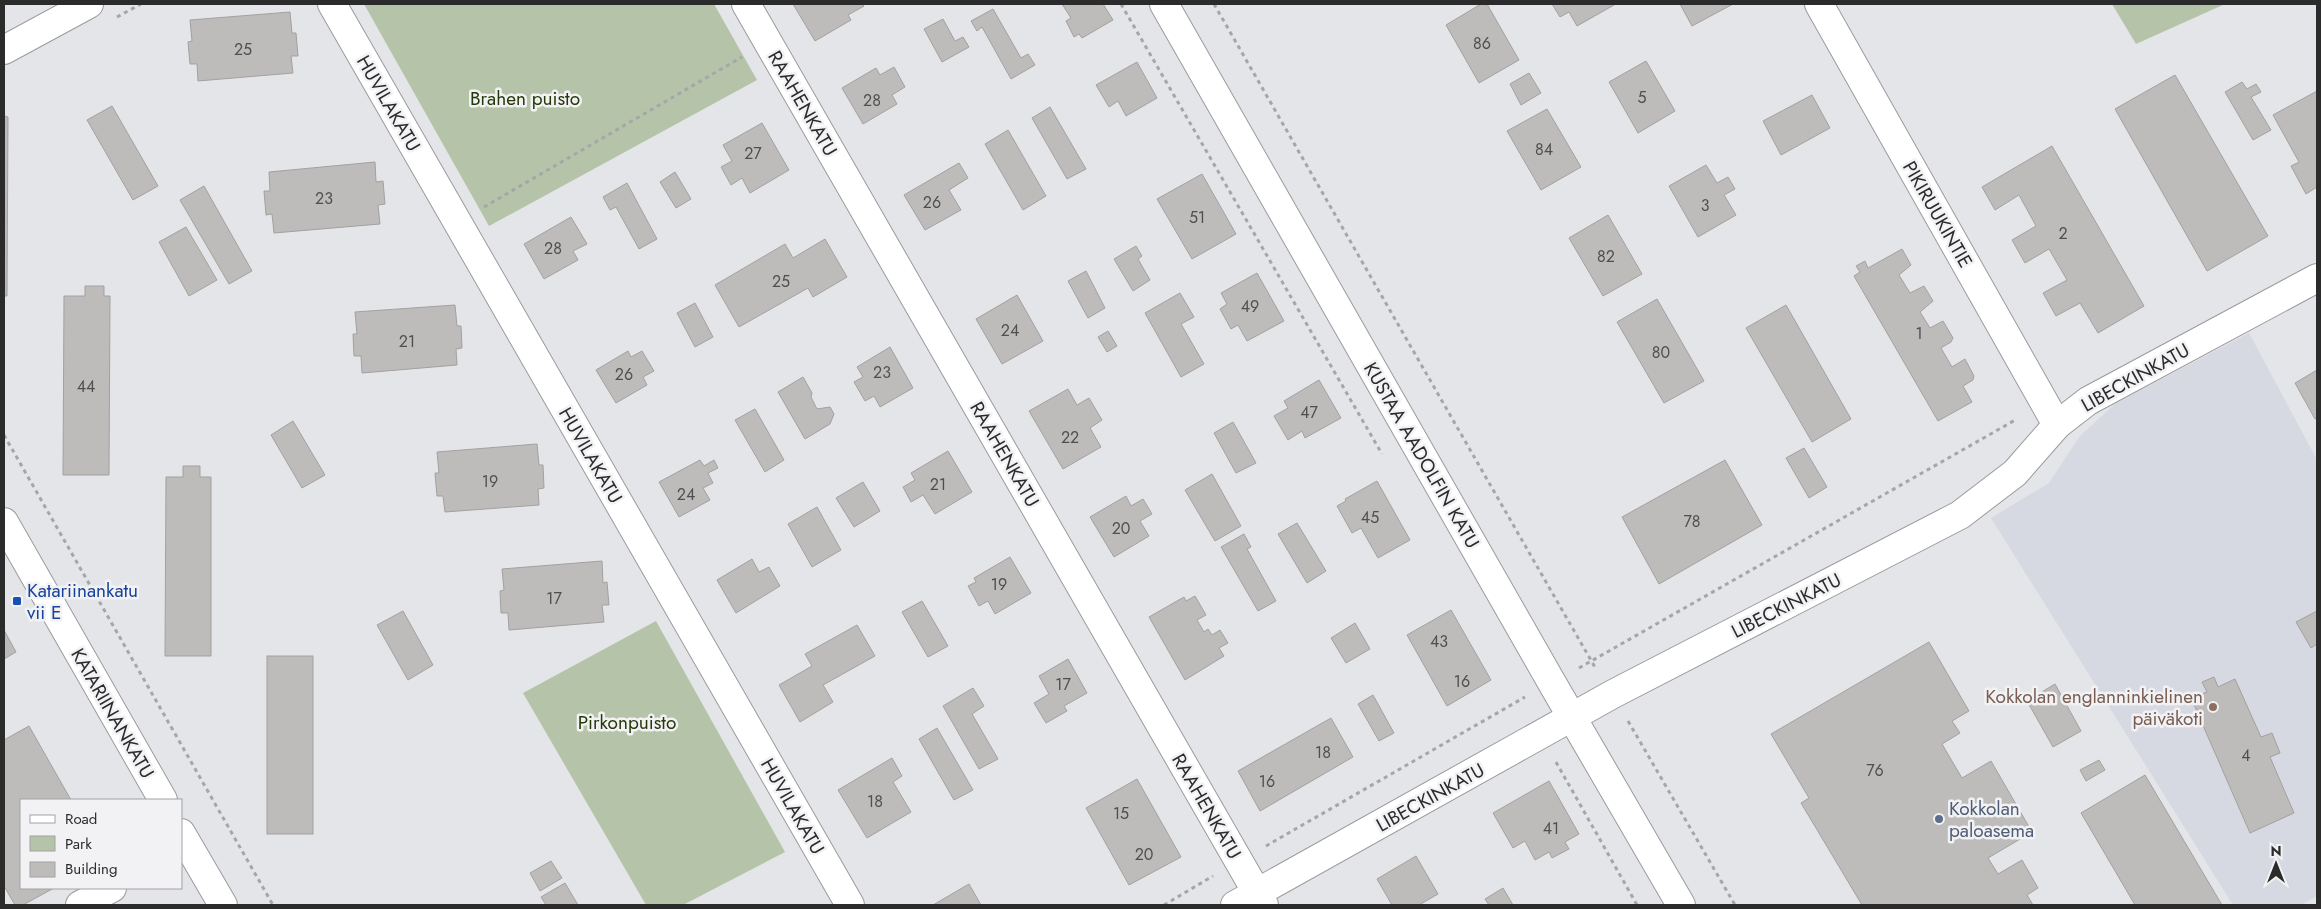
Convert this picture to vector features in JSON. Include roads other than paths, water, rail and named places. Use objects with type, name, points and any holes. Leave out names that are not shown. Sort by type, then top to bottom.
[{"type":"street","points":[[4,50],[89,4]]},
{"type":"street","name":"HUVILAKATU","points":[[332,4],[850,905]]},
{"type":"street","name":"RAAHENKATU","points":[[746,4],[1239,861],[1252,901]]},
{"type":"street","name":"KUSTAA AADOLFIN KATU","points":[[1164,4],[1681,905]]},
{"type":"street","name":"PIKIRUUKINTIE","points":[[1819,4],[2051,414]]},
{"type":"street","name":"LIBECKINKATU","points":[[1252,901],[1613,694],[1960,515],[2015,473],[2051,414],[2088,401],[2317,278]]},
{"type":"street","name":"KATARIINANKATU","points":[[4,522],[162,799]]},
{"type":"street","points":[[184,844],[222,905]]},
{"type":"street","points":[[80,905],[110,889]]},
{"type":"place","name":"Katariinankatu vii E","points":[[17,601]]},
{"type":"place","name":"Kokkolan englanninkielinen päiväkoti","points":[[2213,707]]},
{"type":"place","name":"Kokkolan paloasema","points":[[1939,819]]},
{"type":"park label","name":"Brahen puisto","points":[[525,98]]},
{"type":"park label","name":"Pirkonpuisto","points":[[627,722]]}]
